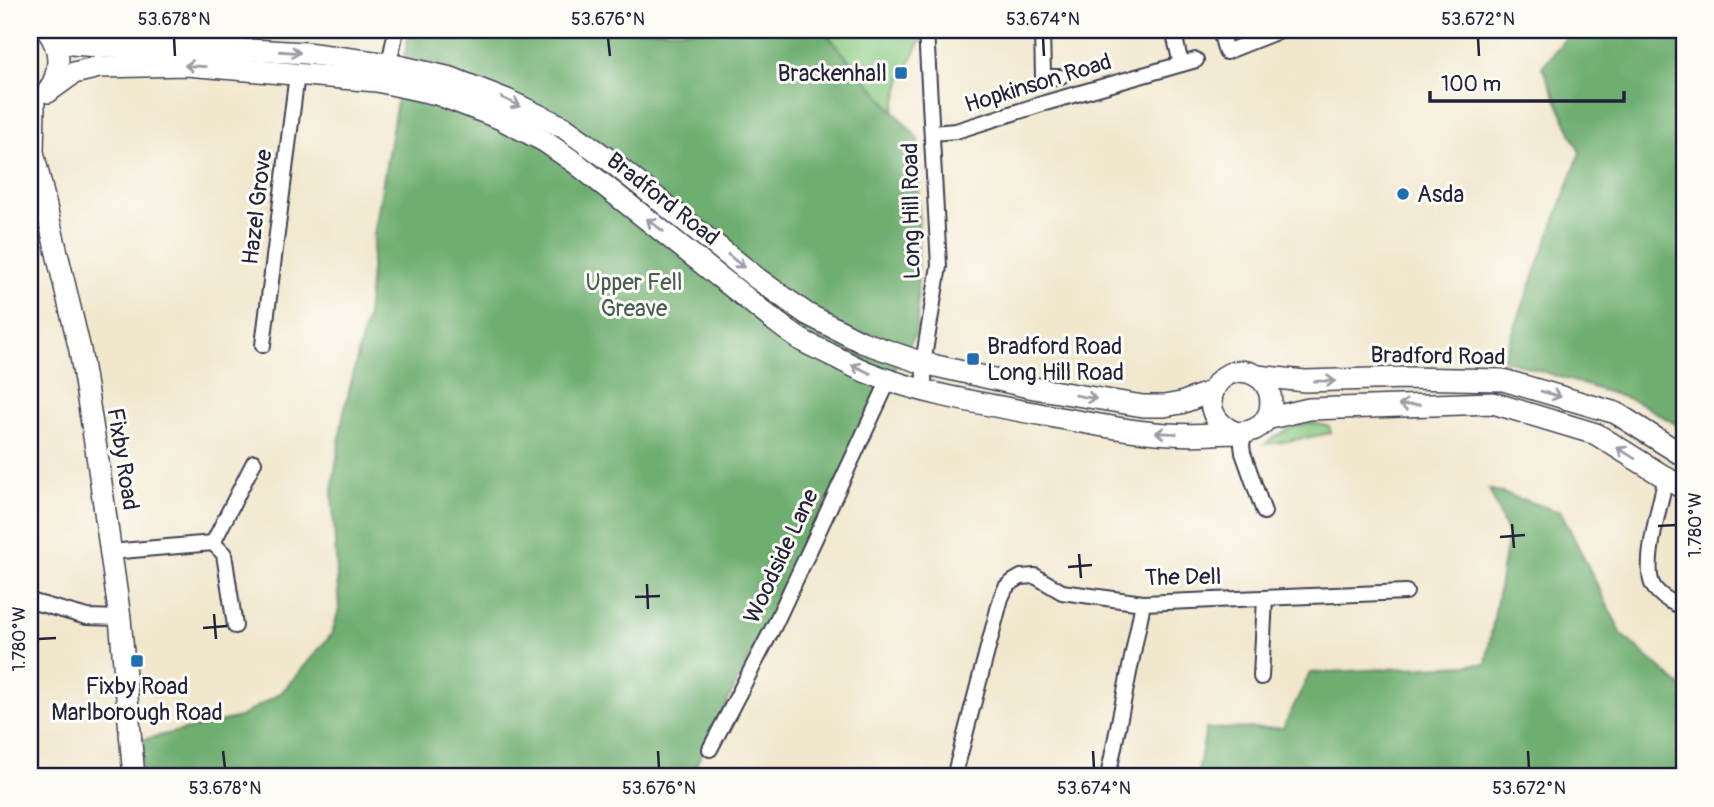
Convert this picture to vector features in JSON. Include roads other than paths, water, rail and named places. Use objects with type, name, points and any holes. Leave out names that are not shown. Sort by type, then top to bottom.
[{"type":"main road","name":"Bradford Road","points":[[50,33],[72,44],[306,53],[389,64],[451,78],[508,100],[563,127],[807,314],[862,342],[923,363],[1034,388],[1143,406],[1181,403],[1213,391],[1225,376],[1242,372],[1305,381],[1406,378],[1503,380],[1616,413],[1684,456]]},
{"type":"main road","name":"Fixby Road","points":[[50,33],[59,64],[56,78],[37,100],[31,149],[80,350],[120,618],[135,777]]},
{"type":"main road","name":"Bradford Road","points":[[37,100],[74,73],[100,66],[186,65],[297,74],[377,81],[437,94],[499,118],[544,141],[800,339],[868,373],[889,380],[945,396],[1132,430],[1200,435],[1240,432],[1261,426],[1266,419],[1309,409],[1493,402],[1596,434],[1684,489]]},
{"type":"main road","points":[[1257,376],[1270,391],[1272,401],[1266,419]]},
{"type":"main road","points":[[1213,391],[1212,411],[1217,421],[1225,428],[1240,432]]},
{"type":"street","points":[[389,64],[396,30]]},
{"type":"street","name":"Long Hill Road","points":[[925,391],[923,363],[939,266],[926,30]]},
{"type":"street","points":[[1042,30],[1043,77],[1060,77]]},
{"type":"street","points":[[1173,30],[1181,64]]},
{"type":"street","points":[[1222,38],[1226,52],[1281,30]]},
{"type":"street","name":"Hopkinson Road","points":[[932,133],[956,131],[1196,60]]},
{"type":"street","name":"Hazel Grove","points":[[263,345],[297,74]]},
{"type":"street","name":"Woodside Lane","points":[[710,749],[775,624],[889,380]]},
{"type":"street","points":[[1240,432],[1243,453],[1264,512]]},
{"type":"street","points":[[213,543],[254,462]]},
{"type":"street","points":[[1666,477],[1651,547],[1650,576],[1659,593],[1684,608]]},
{"type":"street","points":[[110,552],[213,543],[224,554],[235,626]]},
{"type":"street","name":"The Dell","points":[[956,777],[1001,598],[1006,587],[1021,577],[1035,576],[1062,592],[1143,603],[1406,592]]},
{"type":"street","points":[[1261,677],[1265,598]]},
{"type":"street","points":[[30,601],[87,617],[120,618]]},
{"type":"street","points":[[1108,777],[1143,603]]},
{"type":"place","name":"Brackenhall","points":[[901,73]]},
{"type":"place","name":"Asda","points":[[1403,194]]},
{"type":"place","name":"Bradford Road Long Hill Road","points":[[973,359]]},
{"type":"place","name":"Fixby Road Marlborough Road","points":[[137,661]]},
{"type":"park label","name":"Upper Fell Greave","points":[[634,295]]}]
